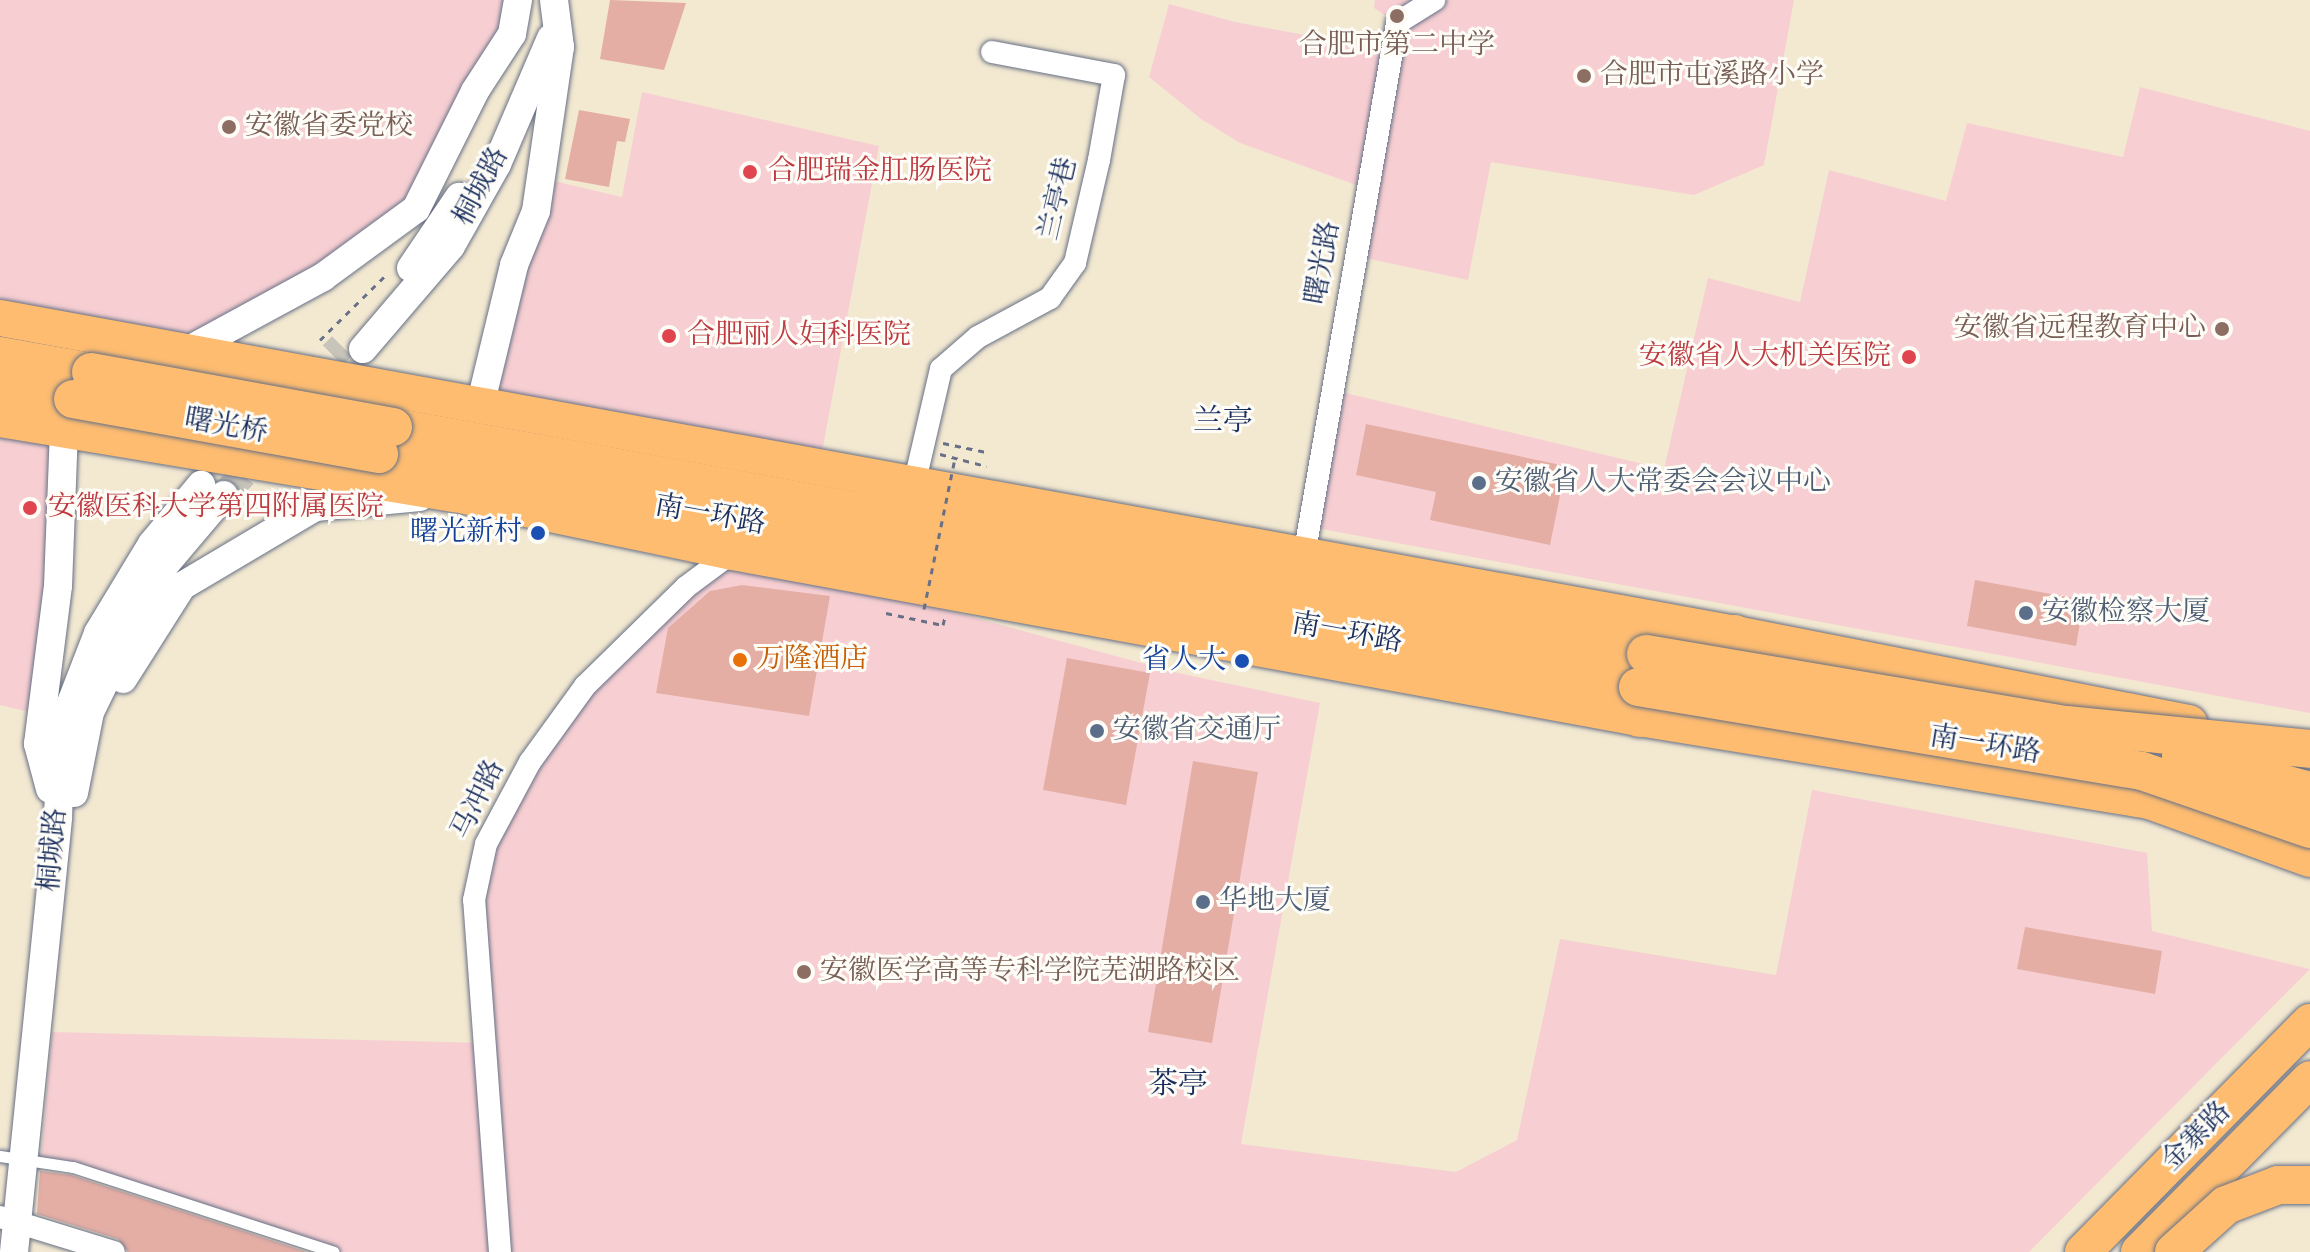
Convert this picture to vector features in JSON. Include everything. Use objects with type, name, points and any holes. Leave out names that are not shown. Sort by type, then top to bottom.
[{"type":"highway","points":[[0,356],[76,401]]},
{"type":"highway","points":[[0,384],[76,401]]},
{"type":"highway","name":"曙光桥","points":[[76,401],[386,441]]},
{"type":"highway","name":"南一环路","points":[[386,441],[1537,634],[1641,687],[2309,747]]},
{"type":"highway","name":"南一环路","points":[[386,441],[1495,661],[2142,771],[2216,809],[2310,829]]},
{"type":"highway","points":[[1537,634],[1735,634]]},
{"type":"highway","points":[[2067,725],[2310,791]]},
{"type":"highway","points":[[2216,809],[2310,818]]},
{"type":"highway","points":[[2174,1252],[2226,1205],[2278,1185],[2310,1185]]},
{"type":"main road","points":[[0,318],[1735,634],[2309,747]]},
{"type":"main road","points":[[0,419],[76,401],[455,494],[733,552],[1641,687],[2149,801],[2216,809],[2310,859]]},
{"type":"main road","name":"金寨路","points":[[2083,1252],[2310,1022]]},
{"type":"main road","name":"金寨路","points":[[2139,1252],[2310,1079]]},
{"type":"street","points":[[185,352],[323,277],[416,209],[475,91],[512,34],[518,0]]},
{"type":"street","name":"桐城路","points":[[536,0],[518,76],[476,172],[416,262],[352,348],[451,246],[497,164],[550,41],[554,0]]},
{"type":"street","points":[[480,406],[514,265],[536,211],[560,47],[554,0]]},
{"type":"street","name":"曙光路","points":[[1304,556],[1397,23],[1434,0]]},
{"type":"street","name":"兰亭巷","points":[[914,485],[941,369],[978,337],[1050,298],[1075,263],[1104,132],[1114,75],[992,52]]},
{"type":"street","points":[[66,807],[38,744],[58,586],[76,401]]},
{"type":"street","name":"桐城路","points":[[14,1252],[22,1230],[22,1159],[66,807],[62,726],[98,633],[152,544],[212,490]]},
{"type":"street","points":[[66,807],[120,683],[182,586],[315,507],[455,494]]},
{"type":"street","name":"马冲路","points":[[500,1252],[474,900],[486,844],[530,762],[585,686],[686,587],[733,552]]},
{"type":"street","points":[[22,1230],[114,1252]]},
{"type":"lane","points":[[2149,801],[2171,792],[2190,736],[2179,721]]},
{"type":"lane","points":[[2216,809],[2192,798],[2208,738],[2219,729]]},
{"type":"lane","points":[[22,1159],[73,1167],[334,1252]]},
{"type":"path","points":[[936,442],[986,452]]},
{"type":"path","points":[[935,452],[986,466]]},
{"type":"path","points":[[886,613],[943,625],[945,615],[924,609],[955,458]]},
{"type":"shaded area","name":"安徽省委党校","points":[[0,0],[518,0],[416,209],[185,352],[0,318]]},
{"type":"shaded area","points":[[1375,0],[1794,0],[1764,165],[1694,195],[1491,162],[1468,280],[1356,256],[1367,189],[1240,143],[1201,119],[1149,77],[1169,4],[1235,22],[1391,51],[1397,23],[1374,8]]},
{"type":"shaded area","points":[[2140,87],[2310,131],[2310,713],[1311,527],[1333,390],[1664,469],[1708,278],[1800,302],[1829,170],[1946,201],[1967,123],[2123,157]]},
{"type":"shaded area","name":"合肥丽人妇科医院","points":[[642,92],[879,146],[819,468],[480,406],[541,178],[622,197]]},
{"type":"shaded area","name":"安徽医科大学第四附属医院","points":[[0,419],[64,431],[42,715],[0,705]]},
{"type":"shaded area","points":[[733,552],[1178,673],[1320,703],[1241,1144],[1456,1172],[1517,1140],[1560,939],[1776,975],[1812,790],[2147,853],[2152,931],[2310,969],[2029,1252],[334,1252],[41,1162],[52,1032],[485,1043],[474,900],[486,844],[585,686]]},
{"type":"building","points":[[610,0],[686,3],[664,70],[600,59]]},
{"type":"building","points":[[579,110],[630,119],[625,142],[617,141],[609,187],[565,179]]},
{"type":"building","name":"安徽省人大常委会会议中心","points":[[1366,424],[1566,466],[1550,545],[1430,520],[1436,492],[1356,475]]},
{"type":"building","name":"安徽检察大厦","points":[[1975,580],[2084,600],[2076,646],[1967,626]]},
{"type":"building","name":"万隆酒店","points":[[742,585],[830,596],[809,716],[656,693],[668,628],[710,591]]},
{"type":"building","name":"安徽省交通厅","points":[[1067,658],[1150,673],[1126,805],[1043,790]]},
{"type":"building","name":"华地大厦","points":[[1193,761],[1258,772],[1212,1043],[1148,1032]]},
{"type":"building","points":[[2025,927],[2162,951],[2155,994],[2017,969]]},
{"type":"building","points":[[40,1171],[71,1175],[307,1252],[128,1252],[118,1239],[37,1214]]},
{"type":"tunnel","points":[[303,385],[342,346]]},
{"type":"tunnel","points":[[224,495],[267,449]]},
{"type":"place","name":"合肥市第二中学","points":[[1397,16]]},
{"type":"place","name":"合肥市屯溪路小学","points":[[1584,76]]},
{"type":"place","name":"安徽省委党校","points":[[229,127]]},
{"type":"place","name":"合肥瑞金肛肠医院","points":[[750,172]]},
{"type":"place","name":"安徽省远程教育中心","points":[[2222,329]]},
{"type":"place","name":"合肥丽人妇科医院","points":[[669,336]]},
{"type":"place","name":"安徽省人大机关医院","points":[[1909,357]]},
{"type":"place","name":"安徽省人大常委会会议中心","points":[[1479,483]]},
{"type":"place","name":"安徽医科大学第四附属医院","points":[[30,508]]},
{"type":"place","name":"曙光新村","points":[[538,533]]},
{"type":"place","name":"安徽检察大厦","points":[[2026,613]]},
{"type":"place","name":"万隆酒店","points":[[740,660]]},
{"type":"place","name":"省人大","points":[[1242,661]]},
{"type":"place","name":"安徽省交通厅","points":[[1097,731]]},
{"type":"place","name":"华地大厦","points":[[1203,902]]},
{"type":"place","name":"安徽医学高等专科学院芜湖路校区","points":[[804,972]]},
{"type":"district","name":"兰亭","points":[[1223,422]]},
{"type":"district","name":"茶亭","points":[[1178,1085]]}]
